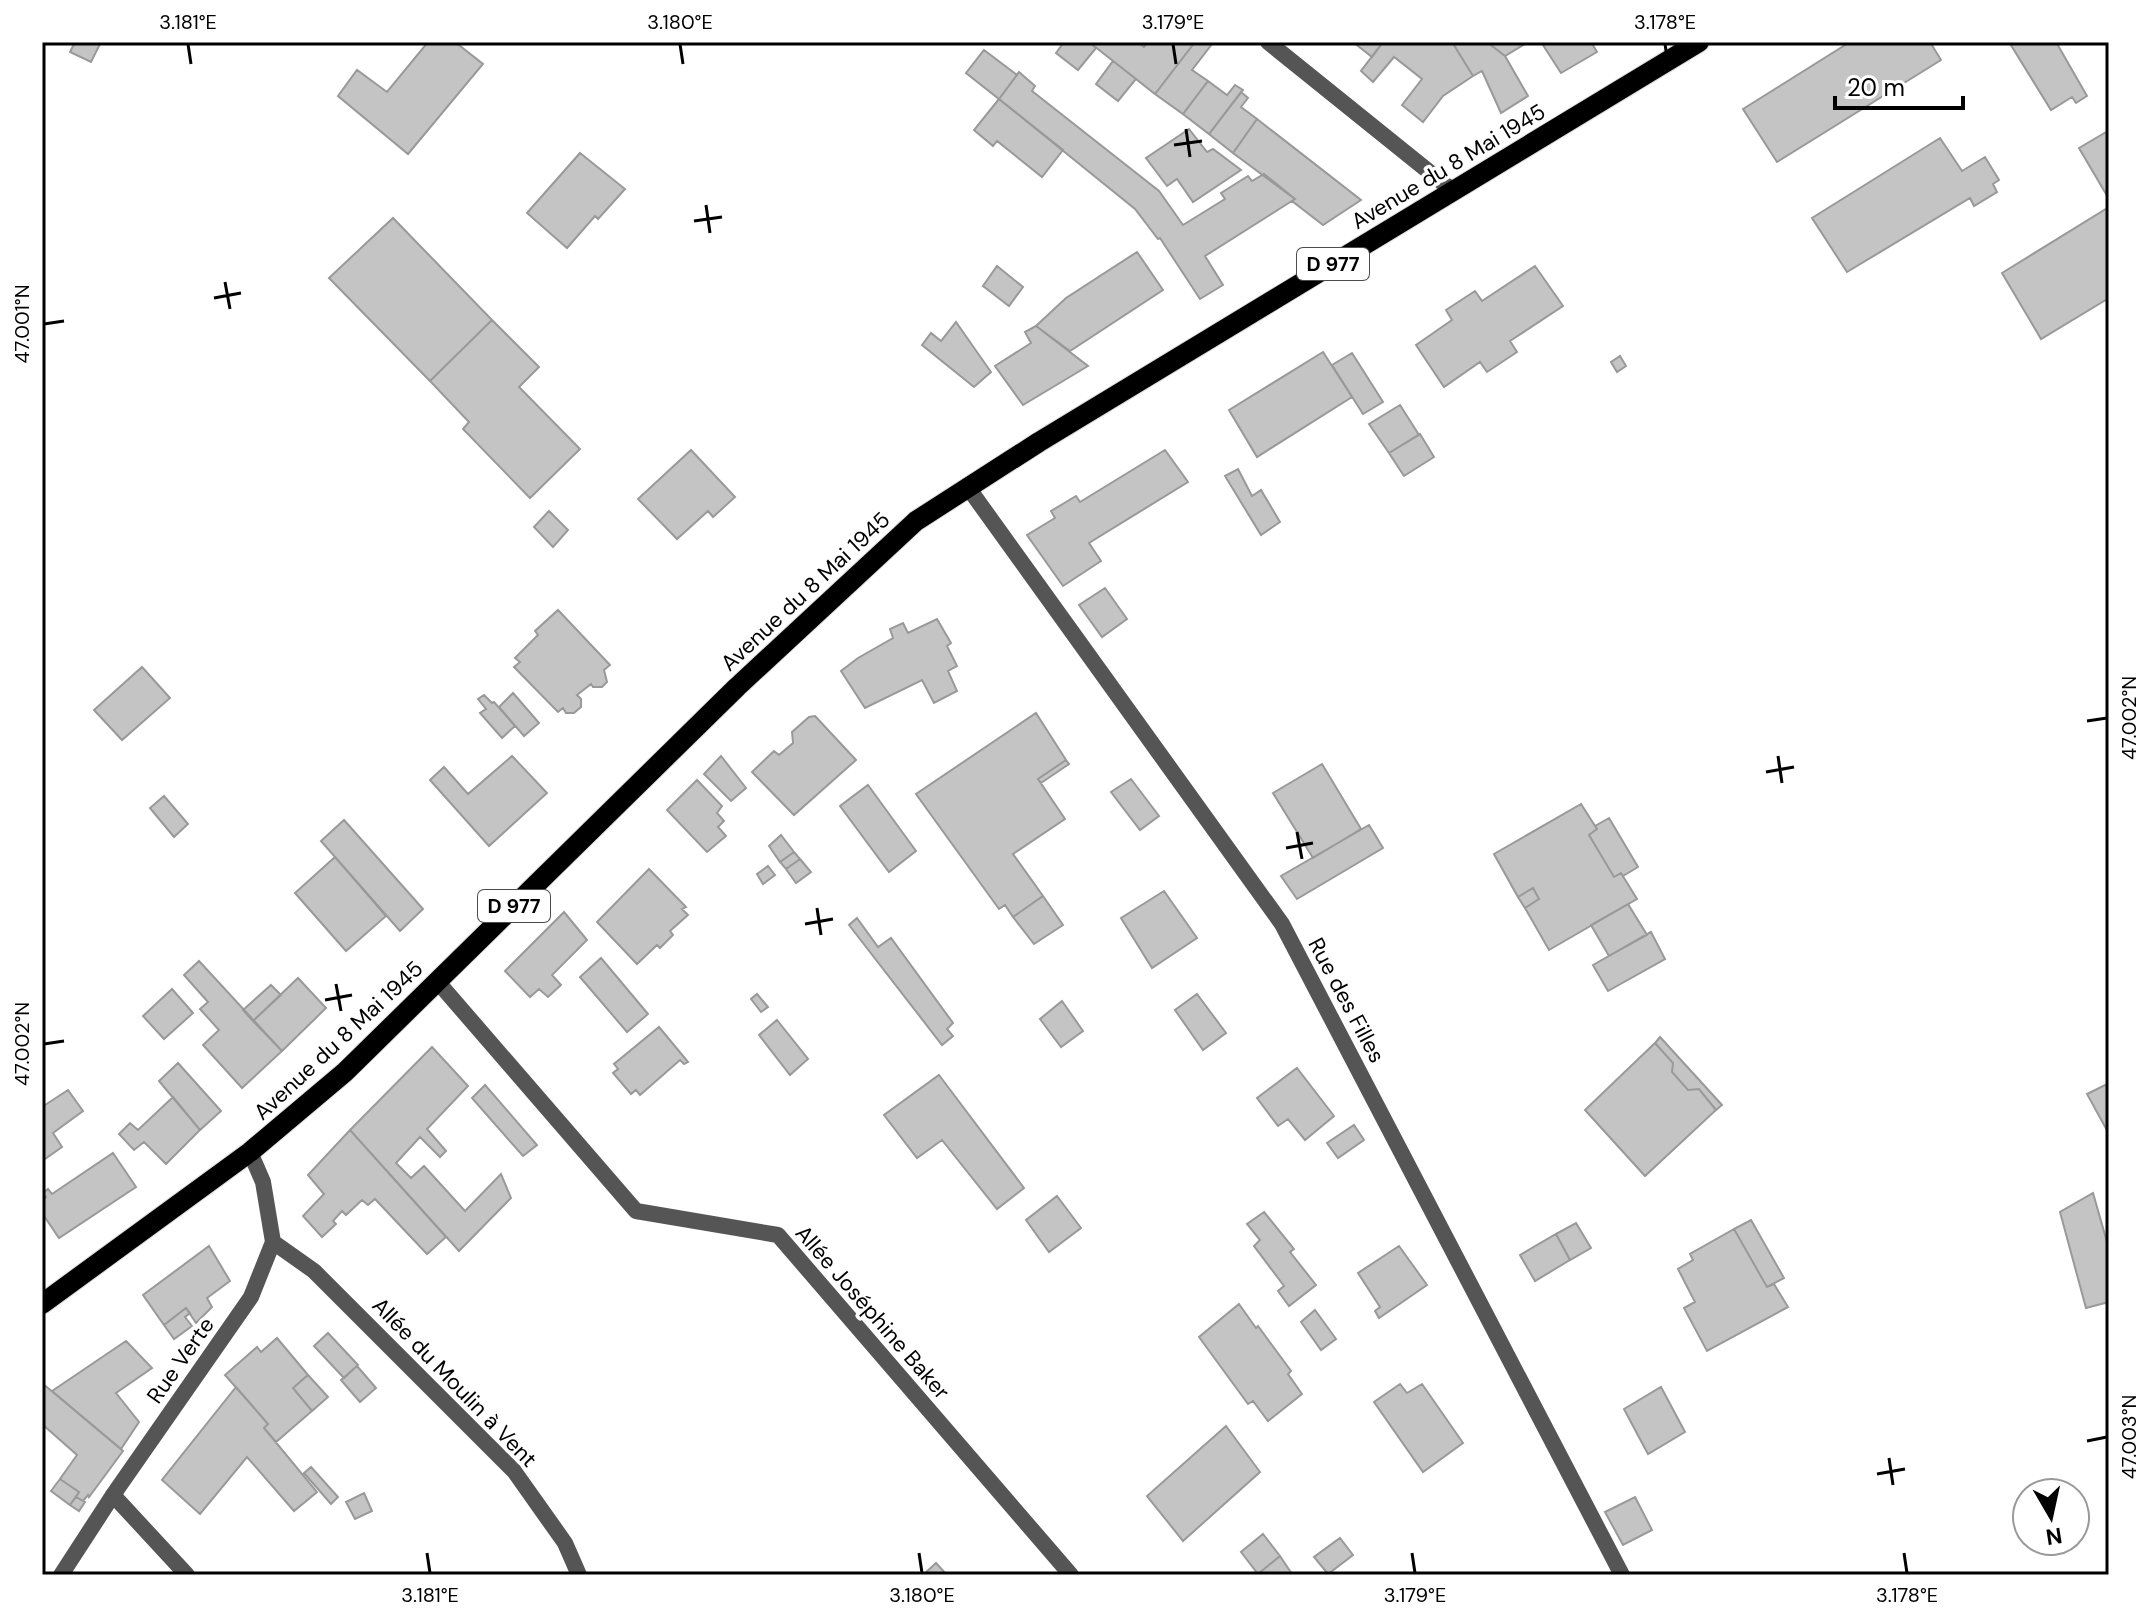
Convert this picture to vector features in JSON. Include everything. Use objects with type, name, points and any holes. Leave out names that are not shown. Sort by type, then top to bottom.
[{"type":"main road","name":"Avenue du 8 Mai 1945","points":[[42,1304],[250,1152],[345,1072],[737,687],[916,521],[967,486],[1699,42]]},
{"type":"street","points":[[1268,42],[1453,191]]},
{"type":"street","name":"Rue des Filles","points":[[967,486],[1282,924],[1622,1575]]},
{"type":"street","name":"Allée Joséphine Baker","points":[[437,981],[636,1211],[778,1235],[1071,1575]]},
{"type":"street","points":[[250,1152],[263,1182],[273,1242]]},
{"type":"street","name":"Rue Verte","points":[[61,1575],[251,1297],[273,1242]]},
{"type":"street","name":"Allée du Moulin à Vent","points":[[273,1242],[314,1271],[514,1471],[565,1543],[579,1575]]},
{"type":"street","points":[[113,1495],[187,1575]]},
{"type":"building","points":[[75,42],[101,42],[91,62],[70,52]]},
{"type":"building","points":[[428,42],[455,42],[483,64],[408,154],[338,96],[357,70],[387,92]]},
{"type":"building","points":[[1064,42],[1089,42],[1096,48],[1078,70],[1056,53]]},
{"type":"building","points":[[1089,42],[1138,42],[1144,47],[1148,42],[1195,42],[1155,94]]},
{"type":"building","points":[[1195,42],[1212,44],[1192,70],[1208,81],[1183,114],[1155,94]]},
{"type":"building","points":[[1353,42],[1383,42],[1372,57]]},
{"type":"building","points":[[1383,42],[1452,42],[1473,76],[1443,96],[1423,122],[1402,105],[1422,79],[1394,57],[1373,82],[1361,71]]},
{"type":"building","points":[[1452,42],[1487,42],[1505,56],[1528,96],[1501,113],[1482,71],[1473,76]]},
{"type":"building","points":[[1487,42],[1528,42],[1505,56]]},
{"type":"building","points":[[1541,42],[1591,42],[1597,52],[1561,73]]},
{"type":"building","points":[[1850,42],[1930,42],[1941,60],[1777,162],[1743,109]]},
{"type":"building","points":[[2009,42],[2056,42],[2087,96],[2076,103],[2072,97],[2051,110]]},
{"type":"building","points":[[984,50],[1017,75],[999,99],[966,73]]},
{"type":"building","points":[[1113,61],[1136,79],[1118,101],[1096,84]]},
{"type":"building","points":[[1019,72],[1035,86],[1032,91],[1159,191],[1183,225],[1225,199],[1221,193],[1248,176],[1252,181],[1264,174],[1295,199],[1205,256],[1223,285],[1200,299],[1160,238],[1135,209],[999,99]]},
{"type":"building","points":[[1208,81],[1227,95],[1235,85],[1243,90],[1209,134],[1183,114]]},
{"type":"building","points":[[1241,92],[1248,98],[1241,107],[1257,119],[1233,153],[1209,134]]},
{"type":"building","points":[[999,99],[1063,150],[1042,177],[997,141],[993,146],[974,130]]},
{"type":"building","points":[[1257,119],[1361,200],[1323,225],[1292,201],[1295,199],[1233,153]]},
{"type":"building","points":[[1189,129],[1207,152],[1213,149],[1241,170],[1193,202],[1177,179],[1167,186],[1146,158]]},
{"type":"building","points":[[2109,132],[2109,199],[2079,148]]},
{"type":"building","points":[[1940,138],[1962,171],[1985,157],[1999,180],[1993,184],[1997,192],[1974,206],[1970,198],[1847,272],[1812,218]]},
{"type":"building","points":[[580,153],[625,189],[598,219],[595,216],[567,248],[527,213]]},
{"type":"building","points":[[2109,207],[2109,298],[2041,339],[2002,273]]},
{"type":"building","points":[[393,218],[492,320],[430,381],[329,278]]},
{"type":"building","points":[[1137,252],[1163,290],[1070,351],[1036,326],[1066,298]]},
{"type":"building","points":[[997,266],[1023,287],[1009,306],[983,286]]},
{"type":"building","points":[[1535,266],[1563,306],[1510,341],[1517,352],[1487,372],[1480,362],[1444,387],[1416,345],[1452,320],[1446,310],[1475,291],[1482,301]]},
{"type":"building","points":[[492,320],[539,367],[519,387],[580,449],[530,498],[463,429],[469,422],[430,381]]},
{"type":"building","points":[[956,322],[991,372],[974,387],[922,345],[931,333],[941,341]]},
{"type":"building","points":[[1036,326],[1088,366],[1023,405],[995,366],[1031,343],[1025,332]]},
{"type":"building","points":[[1323,352],[1352,397],[1257,457],[1229,410]]},
{"type":"building","points":[[1352,353],[1383,402],[1363,414],[1332,365]]},
{"type":"building","points":[[1620,356],[1626,366],[1617,372],[1611,362]]},
{"type":"building","points":[[1400,405],[1419,435],[1389,453],[1369,424]]},
{"type":"building","points":[[1420,434],[1434,457],[1404,476],[1389,453]]},
{"type":"building","points":[[691,450],[735,497],[713,517],[708,511],[677,539],[638,499]]},
{"type":"building","points":[[1165,450],[1188,482],[1089,543],[1101,561],[1063,586],[1027,535],[1055,518],[1051,511],[1076,496],[1080,502]]},
{"type":"building","points":[[1238,469],[1252,496],[1261,490],[1280,522],[1261,535],[1225,476]]},
{"type":"building","points":[[549,511],[568,530],[553,547],[534,527]]},
{"type":"building","points":[[1105,588],[1127,619],[1102,637],[1079,605]]},
{"type":"building","points":[[558,610],[610,665],[604,670],[607,682],[602,687],[591,684],[577,695],[581,699],[581,707],[574,713],[566,713],[563,708],[558,712],[514,667],[520,662],[515,658],[538,635],[535,631]]},
{"type":"building","points":[[937,619],[951,643],[947,646],[957,666],[948,671],[957,691],[934,703],[922,680],[865,708],[841,671],[893,638],[890,629],[903,623],[908,633]]},
{"type":"building","points":[[142,667],[170,698],[122,740],[94,710]]},
{"type":"building","points":[[513,693],[539,723],[524,736],[499,707]]},
{"type":"building","points":[[484,695],[515,726],[502,738],[480,713],[486,709],[478,699]]},
{"type":"building","points":[[1036,713],[1066,760],[1038,779],[1065,819],[1013,854],[1043,896],[1013,917],[1005,905],[999,909],[916,794]]},
{"type":"building","points":[[815,716],[856,760],[794,815],[752,772],[774,751],[779,755],[793,743],[792,732],[809,717]]},
{"type":"building","points":[[512,756],[547,793],[489,846],[430,780],[444,767],[468,794]]},
{"type":"building","points":[[721,756],[746,788],[731,801],[704,774]]},
{"type":"building","points":[[1066,760],[1069,764],[1041,783],[1038,779]]},
{"type":"building","points":[[1322,764],[1361,829],[1313,858],[1273,793]]},
{"type":"building","points":[[1131,779],[1159,816],[1140,830],[1111,792]]},
{"type":"building","points":[[697,780],[722,806],[717,813],[724,821],[718,827],[726,836],[707,852],[667,810]]},
{"type":"building","points":[[868,785],[916,851],[889,872],[840,806]]},
{"type":"building","points":[[164,796],[188,824],[174,837],[150,808]]},
{"type":"building","points":[[1581,804],[1597,829],[1589,835],[1614,877],[1621,873],[1637,899],[1549,950],[1525,908],[1539,899],[1533,888],[1518,897],[1494,854]]},
{"type":"building","points":[[1609,818],[1638,867],[1623,876],[1621,873],[1614,877],[1589,835],[1597,829],[1595,826]]},
{"type":"building","points":[[344,820],[423,909],[400,931],[321,841]]},
{"type":"building","points":[[1369,825],[1383,848],[1297,899],[1281,876]]},
{"type":"building","points":[[781,835],[794,852],[780,862],[769,846]]},
{"type":"building","points":[[794,852],[800,859],[786,869],[780,862]]},
{"type":"building","points":[[335,857],[386,916],[346,951],[295,893]]},
{"type":"building","points":[[800,859],[811,872],[796,883],[786,869]]},
{"type":"building","points":[[768,866],[775,875],[763,884],[757,874]]},
{"type":"building","points":[[649,869],[686,907],[682,909],[688,915],[670,931],[673,935],[660,948],[657,945],[637,964],[597,922]]},
{"type":"building","points":[[1533,888],[1539,899],[1525,908],[1518,897]]},
{"type":"building","points":[[1164,891],[1197,938],[1152,968],[1121,918]]},
{"type":"building","points":[[1043,896],[1063,925],[1034,944],[1013,917]]},
{"type":"building","points":[[1628,904],[1647,935],[1609,956],[1591,925]]},
{"type":"building","points":[[564,912],[587,940],[552,975],[561,985],[548,997],[539,989],[530,997],[505,971]]},
{"type":"building","points":[[857,918],[878,947],[891,938],[953,1023],[947,1029],[953,1036],[942,1045],[849,925]]},
{"type":"building","points":[[1651,932],[1665,959],[1608,991],[1593,965]]},
{"type":"building","points":[[601,958],[648,1014],[627,1032],[580,977]]},
{"type":"building","points":[[199,961],[282,1051],[242,1088],[203,1045],[219,1030],[200,1009],[208,1002],[184,975]]},
{"type":"building","points":[[298,978],[326,1008],[282,1051],[253,1021]]},
{"type":"building","points":[[271,985],[281,995],[253,1021],[243,1010]]},
{"type":"building","points":[[172,989],[193,1013],[164,1039],[143,1016]]},
{"type":"building","points":[[757,994],[768,1007],[761,1012],[751,999]]},
{"type":"building","points":[[1197,994],[1226,1033],[1203,1050],[1175,1010]]},
{"type":"building","points":[[1062,1001],[1083,1031],[1061,1047],[1040,1019]]},
{"type":"building","points":[[777,1020],[808,1059],[790,1075],[759,1035]]},
{"type":"building","points":[[659,1027],[688,1062],[684,1064],[680,1060],[640,1095],[636,1090],[631,1094],[613,1073],[618,1069],[614,1064]]},
{"type":"building","points":[[1660,1037],[1722,1105],[1716,1110],[1699,1089],[1688,1090],[1672,1072],[1673,1063],[1655,1043]]},
{"type":"building","points":[[1655,1043],[1673,1063],[1672,1072],[1688,1090],[1699,1089],[1716,1110],[1645,1176],[1585,1110]]},
{"type":"building","points":[[432,1047],[468,1086],[427,1129],[446,1151],[440,1157],[420,1137],[396,1163],[411,1178],[424,1166],[465,1211],[501,1174],[511,1198],[459,1251],[350,1130]]},
{"type":"building","points":[[178,1063],[221,1111],[200,1130],[159,1081]]},
{"type":"building","points":[[1297,1068],[1334,1116],[1305,1140],[1288,1119],[1278,1126],[1257,1098]]},
{"type":"building","points":[[939,1075],[1024,1188],[997,1209],[942,1140],[917,1158],[884,1115]]},
{"type":"building","points":[[2109,1083],[2109,1134],[2087,1094]]},
{"type":"building","points":[[485,1085],[537,1145],[523,1156],[472,1098]]},
{"type":"building","points":[[68,1090],[83,1111],[53,1133],[62,1147],[42,1161],[42,1107]]},
{"type":"building","points":[[173,1097],[200,1130],[166,1164],[144,1142],[134,1150],[119,1134],[130,1123],[138,1130]]},
{"type":"building","points":[[1354,1125],[1364,1140],[1338,1158],[1327,1143]]},
{"type":"building","points":[[350,1130],[446,1237],[427,1254],[375,1199],[368,1205],[362,1200],[346,1215],[342,1211],[333,1221],[336,1224],[322,1237],[303,1216],[324,1194],[308,1175]]},
{"type":"building","points":[[113,1153],[136,1187],[59,1238],[42,1213],[42,1200],[46,1197],[43,1193],[48,1189],[52,1194]]},
{"type":"building","points":[[2093,1193],[2109,1249],[2109,1302],[2086,1308],[2060,1212]]},
{"type":"building","points":[[1057,1196],[1081,1228],[1049,1252],[1026,1220]]},
{"type":"building","points":[[1264,1212],[1294,1249],[1290,1252],[1316,1285],[1289,1306],[1278,1291],[1284,1286],[1254,1246],[1260,1240],[1247,1224]]},
{"type":"building","points":[[1751,1220],[1784,1278],[1767,1287],[1734,1229]]},
{"type":"building","points":[[1576,1223],[1591,1248],[1570,1260],[1556,1234]]},
{"type":"building","points":[[1734,1229],[1767,1287],[1774,1284],[1788,1307],[1707,1351],[1684,1308],[1695,1302],[1678,1269],[1693,1260],[1690,1254]]},
{"type":"building","points":[[1556,1234],[1570,1260],[1535,1281],[1520,1255]]},
{"type":"building","points":[[209,1246],[230,1281],[207,1298],[212,1307],[196,1323],[186,1308],[164,1325],[143,1295]]},
{"type":"building","points":[[1399,1246],[1427,1285],[1379,1318],[1375,1311],[1380,1307],[1358,1273]]},
{"type":"building","points":[[1239,1304],[1291,1371],[1288,1374],[1302,1394],[1268,1421],[1253,1401],[1248,1404],[1199,1337]]},
{"type":"building","points":[[186,1308],[190,1313],[185,1317],[192,1326],[174,1339],[164,1325]]},
{"type":"building","points":[[1315,1310],[1336,1339],[1321,1350],[1301,1322]]},
{"type":"building","points":[[328,1333],[358,1365],[344,1378],[314,1346]]},
{"type":"building","points":[[277,1338],[308,1375],[293,1388],[312,1411],[276,1442],[264,1428],[268,1424],[225,1375],[257,1347],[261,1352]]},
{"type":"building","points":[[126,1341],[152,1368],[116,1393],[139,1422],[121,1449],[52,1391]]},
{"type":"building","points":[[357,1366],[376,1388],[360,1402],[341,1380]]},
{"type":"building","points":[[308,1375],[328,1397],[312,1411],[293,1388]]},
{"type":"building","points":[[42,1383],[123,1451],[83,1501],[76,1497],[79,1492],[60,1479],[77,1455],[42,1424]]},
{"type":"building","points":[[1400,1384],[1407,1393],[1422,1384],[1463,1443],[1423,1472],[1374,1402]]},
{"type":"building","points":[[236,1387],[268,1424],[264,1428],[317,1492],[294,1511],[247,1457],[200,1514],[162,1480]]},
{"type":"building","points":[[1661,1387],[1685,1432],[1648,1454],[1624,1409]]},
{"type":"building","points":[[1226,1426],[1260,1472],[1183,1541],[1147,1496]]},
{"type":"building","points":[[311,1467],[338,1497],[331,1504],[304,1473]]},
{"type":"building","points":[[60,1479],[79,1492],[70,1505],[51,1491]]},
{"type":"building","points":[[364,1493],[372,1511],[355,1519],[346,1502]]},
{"type":"building","points":[[76,1497],[85,1502],[79,1511],[70,1505]]},
{"type":"building","points":[[1635,1497],[1652,1530],[1623,1545],[1605,1512]]},
{"type":"building","points":[[1263,1534],[1280,1556],[1258,1574],[1241,1552]]},
{"type":"building","points":[[1340,1538],[1353,1555],[1328,1574],[1314,1557]]},
{"type":"building","points":[[1280,1556],[1292,1574],[1258,1575],[1258,1574]]},
{"type":"building","points":[[936,1563],[947,1575],[923,1575]]}]
